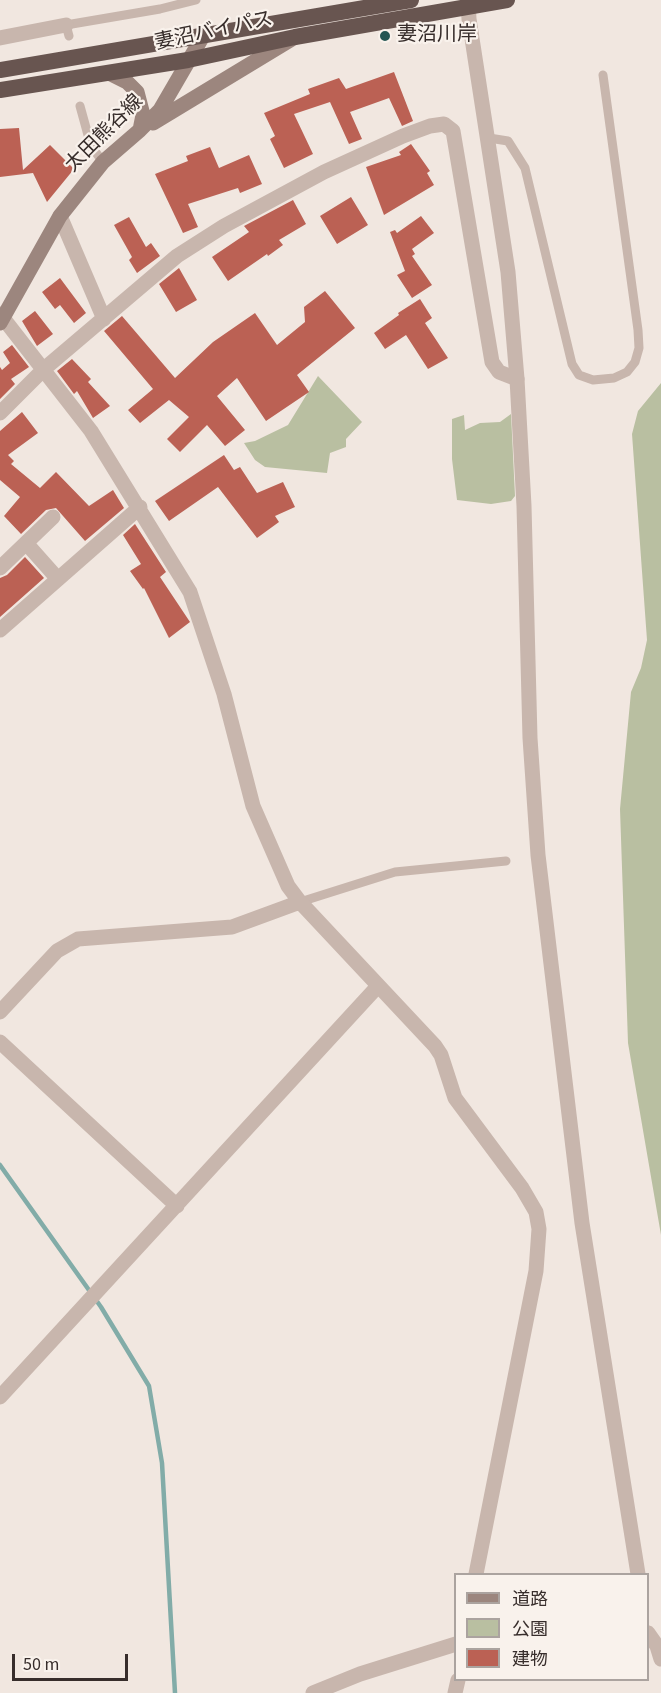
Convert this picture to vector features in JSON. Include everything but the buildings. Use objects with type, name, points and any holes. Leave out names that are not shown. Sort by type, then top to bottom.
[{"type":"highway","name":"妻沼バイパス","points":[[0,70],[411,0]]},
{"type":"highway","name":"妻沼バイパス","points":[[0,90],[188,60],[468,3],[507,0]]},
{"type":"main road","name":"太田熊谷線","points":[[1,318],[60,216],[103,162],[141,130],[169,97],[203,36]]},
{"type":"main road","points":[[141,130],[295,37]]},
{"type":"main road","points":[[111,74],[127,82],[137,92],[143,115],[141,130]]},
{"type":"street","points":[[468,3],[508,272],[517,379],[524,506],[535,828],[582,1223],[638,1573]]},
{"type":"street","points":[[0,38],[67,31]]},
{"type":"street","points":[[0,412],[44,369],[177,256],[224,226],[324,172],[403,136],[430,126],[444,124],[453,131],[492,362],[499,372],[517,379]]},
{"type":"street","points":[[60,216],[104,319]]},
{"type":"street","points":[[1,318],[44,369],[90,431],[140,507],[190,592],[224,694],[254,806],[273,855],[300,902],[441,1055],[455,1098],[522,1188],[536,1212],[539,1228],[536,1271],[476,1573]]},
{"type":"street","points":[[0,630],[140,507]]},
{"type":"street","points":[[0,568],[53,517]]},
{"type":"street","points":[[26,543],[58,579]]},
{"type":"street","points":[[0,1012],[57,951],[78,939],[232,927],[300,902]]},
{"type":"street","points":[[0,1397],[378,986]]},
{"type":"street","points":[[0,1042],[177,1206]]},
{"type":"street","points":[[649,1634],[657,1646],[661,1659]]},
{"type":"street","points":[[313,1693],[360,1674],[454,1645]]},
{"type":"lane","points":[[67,31],[159,4],[196,0]]},
{"type":"lane","points":[[489,138],[508,141],[525,168],[572,364],[579,375],[593,380],[614,378],[627,372],[635,362],[639,348],[638,330],[603,75]]},
{"type":"lane","points":[[80,106],[92,146],[103,162]]},
{"type":"lane","points":[[300,902],[395,872],[506,861]]},
{"type":"green space","points":[[318,376],[362,422],[346,439],[346,447],[330,453],[327,473],[265,467],[255,460],[244,443],[255,441],[288,425]]},
{"type":"green space","points":[[661,383],[661,1235],[628,1043],[620,809],[631,692],[641,668],[647,640],[632,434],[638,411]]},
{"type":"green space","points":[[511,414],[515,496],[511,501],[491,504],[457,500],[452,459],[452,419],[464,415],[465,430],[480,423],[500,422]]},
{"type":"waterway","points":[[0,1165],[101,1307],[149,1386],[162,1463],[175,1693]]},
{"type":"place","name":"妻沼川岸","points":[[385,36]]}]
